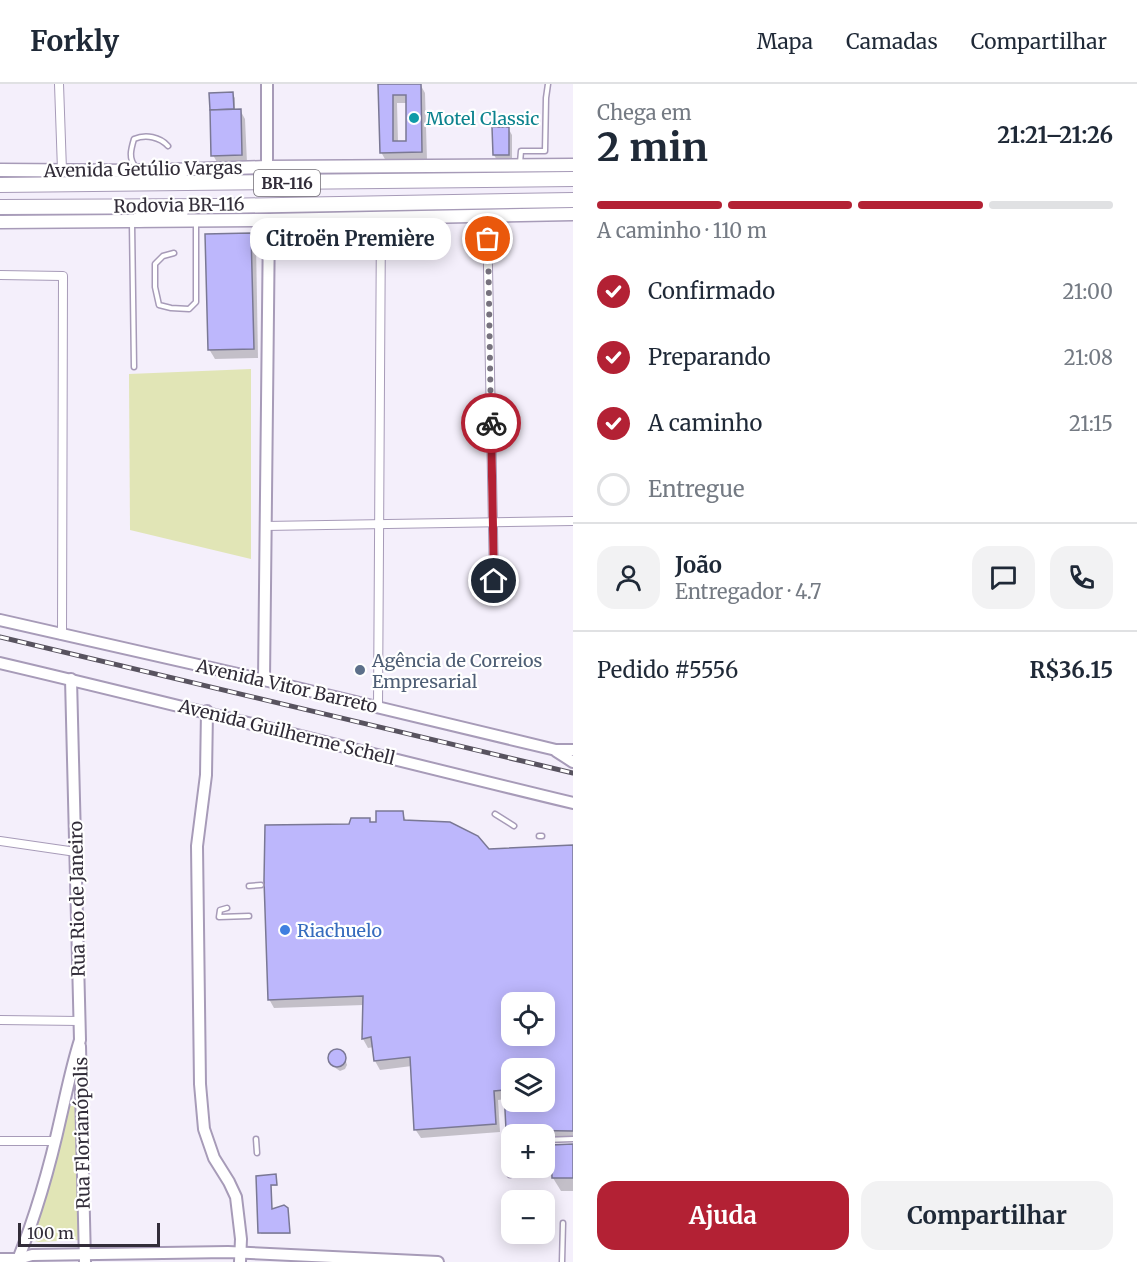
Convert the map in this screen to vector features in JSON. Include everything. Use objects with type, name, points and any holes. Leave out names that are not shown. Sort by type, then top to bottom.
[{"type":"highway","name":"BR-116","points":[[139,171],[217,183]]},
{"type":"highway","name":"Rodovia BR-116","points":[[0,185],[573,178]]},
{"type":"highway","name":"Rodovia BR-116","points":[[0,207],[573,200]]},
{"type":"highway","name":"BR-116","points":[[135,220],[219,206]]},
{"type":"main road","points":[[267,84],[267,167]]},
{"type":"main road","name":"Avenida Getúlio Vargas","points":[[0,170],[139,171],[267,167],[573,165]]},
{"type":"main road","points":[[0,222],[573,214]]},
{"type":"main road","points":[[264,680],[269,220]]},
{"type":"main road","name":"Avenida Vitor Barreto","points":[[0,620],[555,750],[573,750]]},
{"type":"main road","name":"Avenida Guilherme Schell","points":[[0,663],[207,711],[361,752],[573,803]]},
{"type":"main road","name":"Rua Rio de Janeiro","points":[[21,1261],[38,1206],[70,1070],[80,1040],[71,680]]},
{"type":"main road","points":[[207,711],[206,775],[197,846],[200,1084],[204,1130],[214,1158],[236,1197],[241,1257]]},
{"type":"main road","points":[[555,750],[573,762]]},
{"type":"main road","name":"Rua Florianópolis","points":[[80,1040],[85,1258]]},
{"type":"main road","points":[[61,1115],[73,1099],[82,1100]]},
{"type":"main road","points":[[0,1259],[21,1261],[32,1255],[85,1258],[241,1257],[438,1262]]},
{"type":"street","points":[[59,84],[62,170]]},
{"type":"street","points":[[487,215],[494,581]]},
{"type":"street","points":[[378,707],[381,217]]},
{"type":"street","points":[[0,275],[63,276],[62,635]]},
{"type":"street","points":[[266,526],[573,521]]},
{"type":"street","points":[[0,841],[76,852]]},
{"type":"street","points":[[0,1020],[80,1021]]},
{"type":"street","points":[[0,1141],[55,1141]]},
{"type":"lane","points":[[519,166],[521,151],[545,151],[548,84]]},
{"type":"lane","points":[[139,171],[131,157],[134,139],[140,136],[158,138],[168,146]]},
{"type":"lane","points":[[134,368],[135,220]]},
{"type":"lane","points":[[174,253],[163,256],[155,264],[155,287],[159,305],[189,309],[196,302],[196,220]]},
{"type":"lane","points":[[495,814],[514,826]]},
{"type":"lane","points":[[249,886],[261,885]]},
{"type":"lane","points":[[227,908],[220,910],[219,917],[249,916]]},
{"type":"lane","points":[[256,1139],[257,1154]]},
{"type":"lane","points":[[555,1140],[573,1139]]},
{"type":"lane","points":[[562,1262],[563,1223]]},
{"type":"green space","points":[[251,369],[251,559],[130,530],[129,374]]},
{"type":"green space","points":[[67,1106],[81,1106],[79,1240],[39,1242],[30,1240]]},
{"type":"building","name":"Motel Classic","points":[[378,84],[421,84],[422,152],[380,153]],"holes":[[[393,95],[406,95],[406,141],[393,141]]]},
{"type":"building","points":[[233,92],[234,109],[210,110],[209,93]]},
{"type":"building","points":[[241,109],[242,155],[211,156],[210,110]]},
{"type":"building","points":[[492,127],[509,127],[509,155],[493,155]]},
{"type":"building","points":[[251,233],[254,349],[208,350],[205,234]]},
{"type":"building","points":[[376,811],[403,811],[404,820],[450,822],[478,836],[489,849],[573,845],[573,1131],[555,1131],[555,1124],[506,1124],[505,1112],[555,1112],[555,1058],[501,1058],[501,1090],[494,1091],[496,1124],[414,1130],[410,1057],[374,1061],[371,1037],[362,1039],[363,996],[268,1000],[264,880],[265,825],[349,824],[351,818],[370,818],[370,822],[376,822]]},
{"type":"building","points":[[337,1049],[343,1052],[346,1058],[343,1064],[337,1067],[331,1064],[328,1058],[331,1052]]},
{"type":"building","points":[[573,1144],[573,1178],[555,1178],[555,1145]]},
{"type":"building","points":[[276,1174],[277,1185],[271,1185],[272,1209],[284,1205],[288,1208],[290,1233],[258,1233],[256,1176]]},
{"type":"railway","points":[[0,637],[573,773]]},
{"type":"way so far","points":[[488,239],[491,423]]},
{"type":"place","name":"Motel Classic","points":[[414,118]]},
{"type":"place","name":"Citroën Première","points":[[488,239]]},
{"type":"place","name":"Agência de Correios Empresarial","points":[[360,670]]},
{"type":"place","name":"Riachuelo","points":[[285,930]]},
{"type":"route","points":[[491,423],[494,581]]}]
